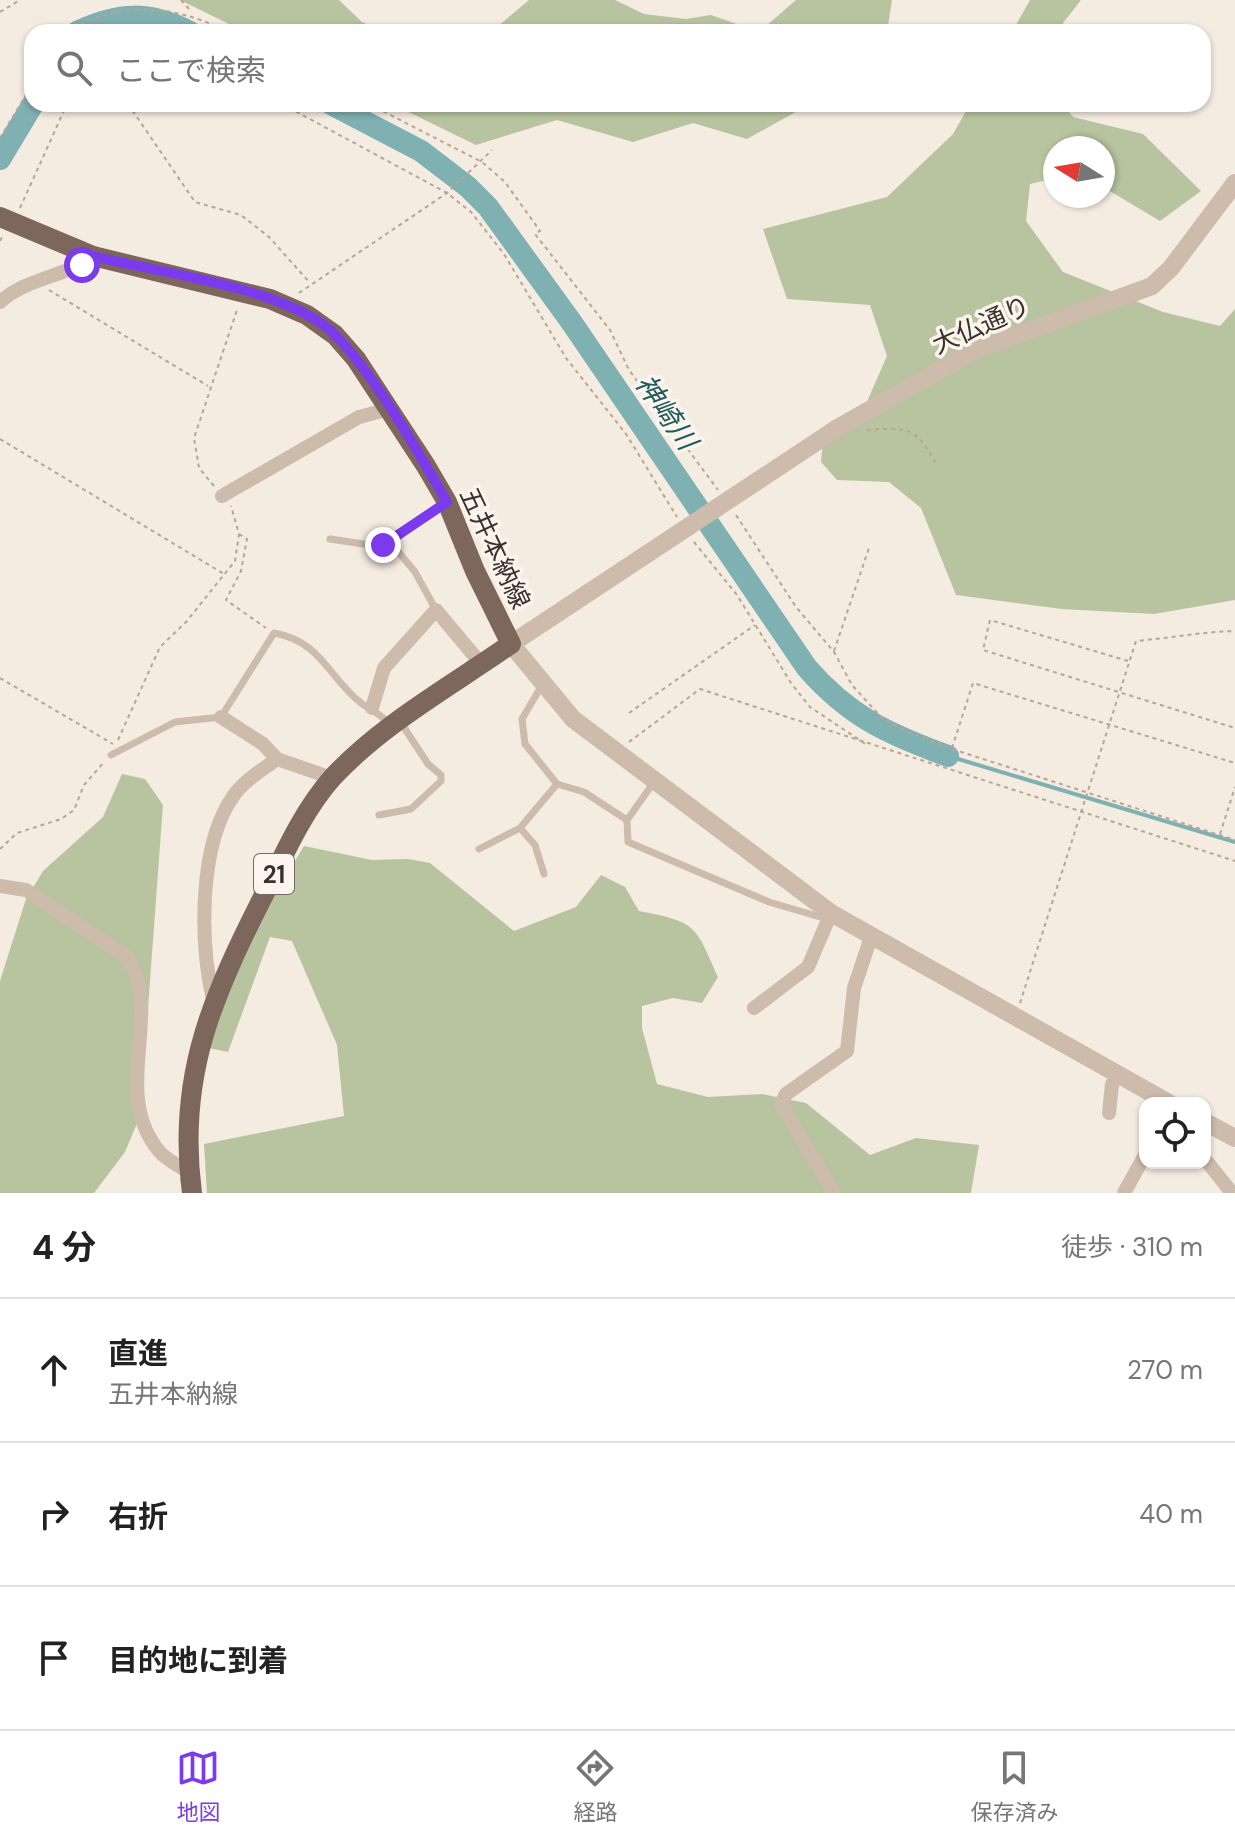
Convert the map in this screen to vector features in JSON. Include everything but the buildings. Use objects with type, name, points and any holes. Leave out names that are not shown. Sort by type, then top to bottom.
[{"type":"main road","name":"五井本納線","points":[[6,219],[93,256],[245,292],[289,307],[335,335],[356,359],[447,502],[475,571],[511,644],[396,724],[332,778],[294,834],[213,1000],[199,1049],[192,1097],[191,1183]]},
{"type":"street","name":"大仏通り","points":[[511,644],[839,427],[978,349],[1152,286],[1171,268],[1235,183]]},
{"type":"street","points":[[0,302],[36,281],[82,265],[93,256]]},
{"type":"street","points":[[222,496],[359,417],[389,409]]},
{"type":"street","points":[[372,708],[384,668],[436,610],[482,665]]},
{"type":"street","points":[[511,644],[573,719],[829,916],[1159,1097]]},
{"type":"street","points":[[221,717],[263,744],[277,759],[332,778]]},
{"type":"street","points":[[213,1000],[206,969],[211,845],[233,795],[277,759]]},
{"type":"street","points":[[0,886],[26,890],[126,956],[137,971],[140,1019],[135,1073],[144,1125],[160,1153],[191,1183],[182,1193]]},
{"type":"street","points":[[754,1008],[808,967],[829,916]]},
{"type":"street","points":[[834,1193],[781,1104],[786,1094],[847,1051],[854,988],[871,937]]},
{"type":"street","points":[[1109,1113],[1112,1084],[1120,1074]]},
{"type":"street","points":[[1211,1125],[1235,1138]]},
{"type":"street","points":[[1124,1193],[1139,1166]]},
{"type":"street","points":[[1211,1167],[1232,1193]]},
{"type":"lane","points":[[383,545],[447,502]]},
{"type":"lane","points":[[330,539],[396,549],[415,572],[436,610]]},
{"type":"lane","points":[[111,755],[175,722],[221,717],[274,633],[311,646],[361,704],[380,712],[396,724],[428,764],[441,775],[441,781],[411,809],[379,815]]},
{"type":"lane","points":[[542,685],[529,703],[521,732],[531,754],[557,784],[584,792],[627,820]]},
{"type":"lane","points":[[655,780],[627,820],[628,842],[769,902],[829,916]]},
{"type":"lane","points":[[479,849],[520,828],[557,784]]},
{"type":"lane","points":[[520,828],[535,845],[544,874]]},
{"type":"path","points":[[0,12],[20,0]]},
{"type":"path","points":[[181,0],[194,15]]},
{"type":"path","points":[[171,5],[213,24]]},
{"type":"path","points":[[77,24],[90,14]]},
{"type":"path","points":[[0,138],[24,98]]},
{"type":"path","points":[[0,241],[6,219],[63,112]]},
{"type":"path","points":[[133,112],[195,202],[241,215],[269,237],[310,283]]},
{"type":"path","points":[[297,112],[447,193],[471,212],[504,254],[566,358],[626,434],[684,528],[737,595],[810,707],[867,745]]},
{"type":"path","points":[[385,112],[482,162],[505,182],[540,231],[535,234],[610,330],[629,370],[726,500],[796,607],[834,652],[852,685],[880,716],[899,728],[952,749],[1235,840]]},
{"type":"path","points":[[289,307],[310,283],[447,193],[492,150]]},
{"type":"path","points":[[36,281],[209,387]]},
{"type":"path","points":[[0,678],[116,746],[160,647],[235,561],[239,534],[232,507],[199,468],[194,454],[194,438],[209,387],[245,292]]},
{"type":"path","points":[[865,430],[908,428],[918,434],[938,466]]},
{"type":"path","points":[[0,439],[225,575]]},
{"type":"path","points":[[239,534],[247,539],[241,571],[227,591],[226,600],[274,633]]},
{"type":"path","points":[[834,652],[869,548]]},
{"type":"path","points":[[1129,662],[990,620],[983,650],[1235,728]]},
{"type":"path","points":[[629,713],[755,625]]},
{"type":"path","points":[[1016,1016],[1136,641],[1171,638],[1193,632],[1235,631]]},
{"type":"path","points":[[952,749],[973,683],[1235,763]]},
{"type":"path","points":[[616,752],[700,689],[1235,861]]},
{"type":"path","points":[[0,849],[17,833],[61,819],[74,810],[84,785],[111,755]]},
{"type":"path","points":[[1219,836],[1235,787]]},
{"type":"green space","points":[[180,0],[339,0],[367,24],[229,24]]},
{"type":"green space","points":[[529,0],[615,0],[644,14],[686,19],[711,15],[736,24],[500,24]]},
{"type":"green space","points":[[796,0],[892,0],[888,24],[768,24]]},
{"type":"green space","points":[[1030,0],[1081,0],[1063,24],[1016,24]]},
{"type":"green space","points":[[408,112],[796,112],[747,139],[693,123],[633,142],[557,120],[476,145]]},
{"type":"green space","points":[[965,112],[1069,112],[1073,117],[1143,134],[1201,191],[1160,221],[1115,194],[1115,136],[1043,136],[1043,181],[1030,184],[1026,221],[1063,272],[1163,312],[1220,326],[1235,309],[1235,600],[1154,614],[1062,609],[956,595],[921,508],[889,482],[837,480],[821,462],[823,441],[862,413],[887,356],[870,305],[787,299],[763,229],[887,197],[953,134]]},
{"type":"green space","points":[[122,774],[145,779],[163,805],[140,1116],[125,1152],[94,1193],[0,1193],[0,981],[26,899],[43,871],[103,817]]},
{"type":"green space","points":[[304,846],[372,860],[408,859],[430,863],[514,931],[576,907],[601,875],[625,887],[639,911],[673,919],[692,929],[704,946],[718,977],[702,1003],[673,998],[642,1006],[642,1028],[657,1084],[708,1097],[762,1094],[806,1103],[870,1155],[916,1138],[979,1145],[971,1193],[207,1193],[204,1144],[344,1116],[337,1045],[292,941],[270,937],[228,1052],[209,1048],[210,1029],[278,889]]},
{"type":"waterway","name":"神崎川","points":[[96,24],[134,17],[172,24]]},
{"type":"waterway","name":"神崎川","points":[[0,159],[28,112]]},
{"type":"waterway","name":"神崎川","points":[[346,112],[421,151],[468,187],[488,207],[572,323],[807,668],[839,699],[871,722],[948,756]]},
{"type":"waterway","points":[[948,756],[1235,842]]},
{"type":"route","points":[[82,265],[93,256],[270,299],[307,315],[335,335],[356,359],[447,502],[383,545]]}]
